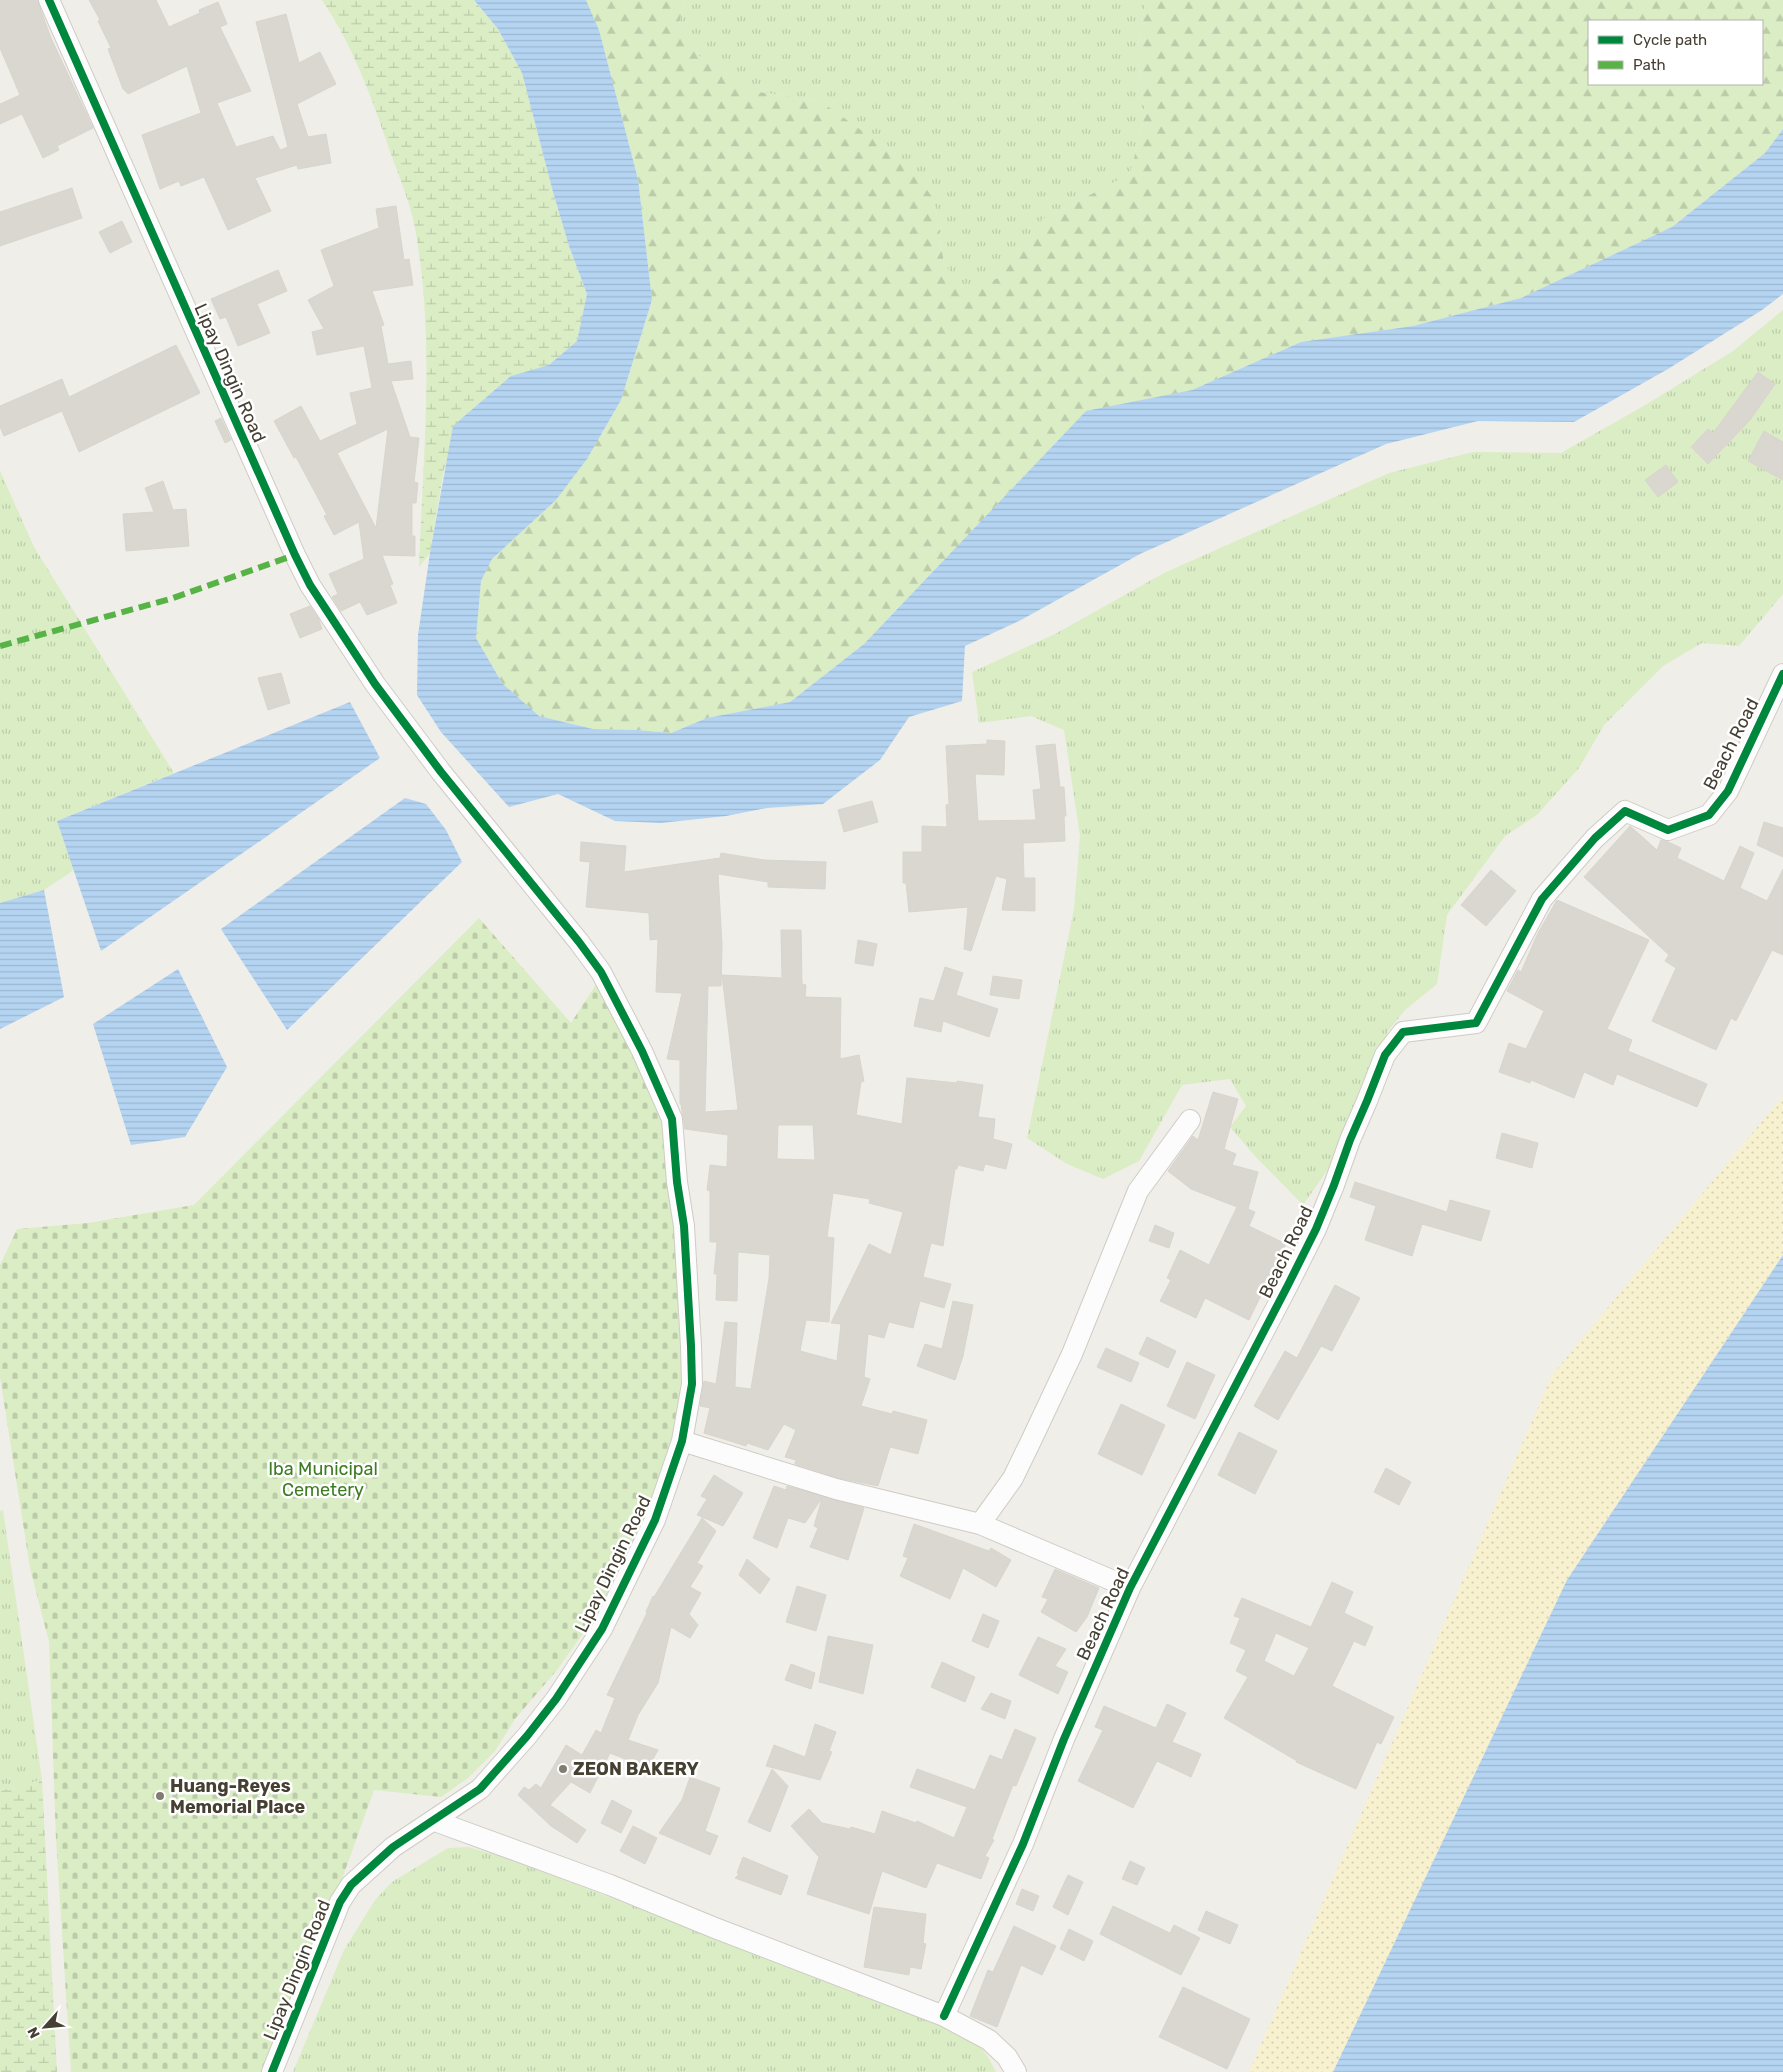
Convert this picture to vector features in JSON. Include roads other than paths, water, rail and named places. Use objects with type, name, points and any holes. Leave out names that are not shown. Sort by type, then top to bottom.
[{"type":"street","name":"Lipay Dingin Road","points":[[49,0],[310,585],[375,684],[416,740],[579,942],[601,972],[642,1051],[672,1119],[677,1182],[684,1226],[692,1384],[682,1441],[655,1520],[602,1629],[556,1699],[527,1736],[480,1789],[435,1821],[393,1847],[351,1885],[340,1902],[272,2072]]},
{"type":"street","name":"Beach Road","points":[[944,2016],[1023,1844],[1064,1739],[1130,1588],[1312,1237],[1385,1055],[1403,1032],[1476,1023],[1542,899],[1595,838],[1625,811],[1668,830],[1709,815],[1728,791],[1783,674]]},
{"type":"street","points":[[980,1524],[1013,1478],[1031,1441],[1072,1354],[1138,1191],[1190,1120]]},
{"type":"street","points":[[682,1441],[836,1489],[980,1524],[1130,1588]]},
{"type":"street","points":[[435,1821],[610,1885],[714,1928],[944,2016],[989,2040],[1006,2057],[1016,2072]]},
{"type":"water","points":[[474,0],[586,0],[599,30],[638,179],[652,300],[621,400],[587,459],[556,500],[492,559],[481,581],[476,638],[502,683],[539,716],[593,729],[671,733],[707,718],[790,702],[864,644],[1086,411],[1192,390],[1301,342],[1413,326],[1521,298],[1672,227],[1765,153],[1783,129],[1783,294],[1762,310],[1668,369],[1574,422],[1478,421],[1386,444],[1140,554],[1021,620],[965,646],[962,701],[909,717],[880,760],[823,804],[767,808],[726,816],[661,823],[615,821],[558,794],[509,807],[441,732],[417,695],[418,635],[430,553],[453,426],[511,376],[549,365],[577,341],[587,294],[569,246],[553,192],[522,73],[498,29]]},
{"type":"water","points":[[350,702],[380,758],[101,951],[57,821]]},
{"type":"water","points":[[405,798],[426,804],[446,830],[462,862],[287,1030],[221,929]]},
{"type":"water","points":[[44,890],[64,997],[0,1029],[0,903]]},
{"type":"water","points":[[178,969],[227,1067],[185,1137],[131,1145],[93,1024]]},
{"type":"water","points":[[1783,1255],[1783,2072],[1333,2072],[1567,1580]]},
{"type":"place","name":"ZEON BAKERY","points":[[563,1769]]},
{"type":"place","name":"Huang-Reyes Memorial Place","points":[[160,1796]]},
{"type":"park label","name":"Iba Municipal Cemetery","points":[[323,1479]]}]
